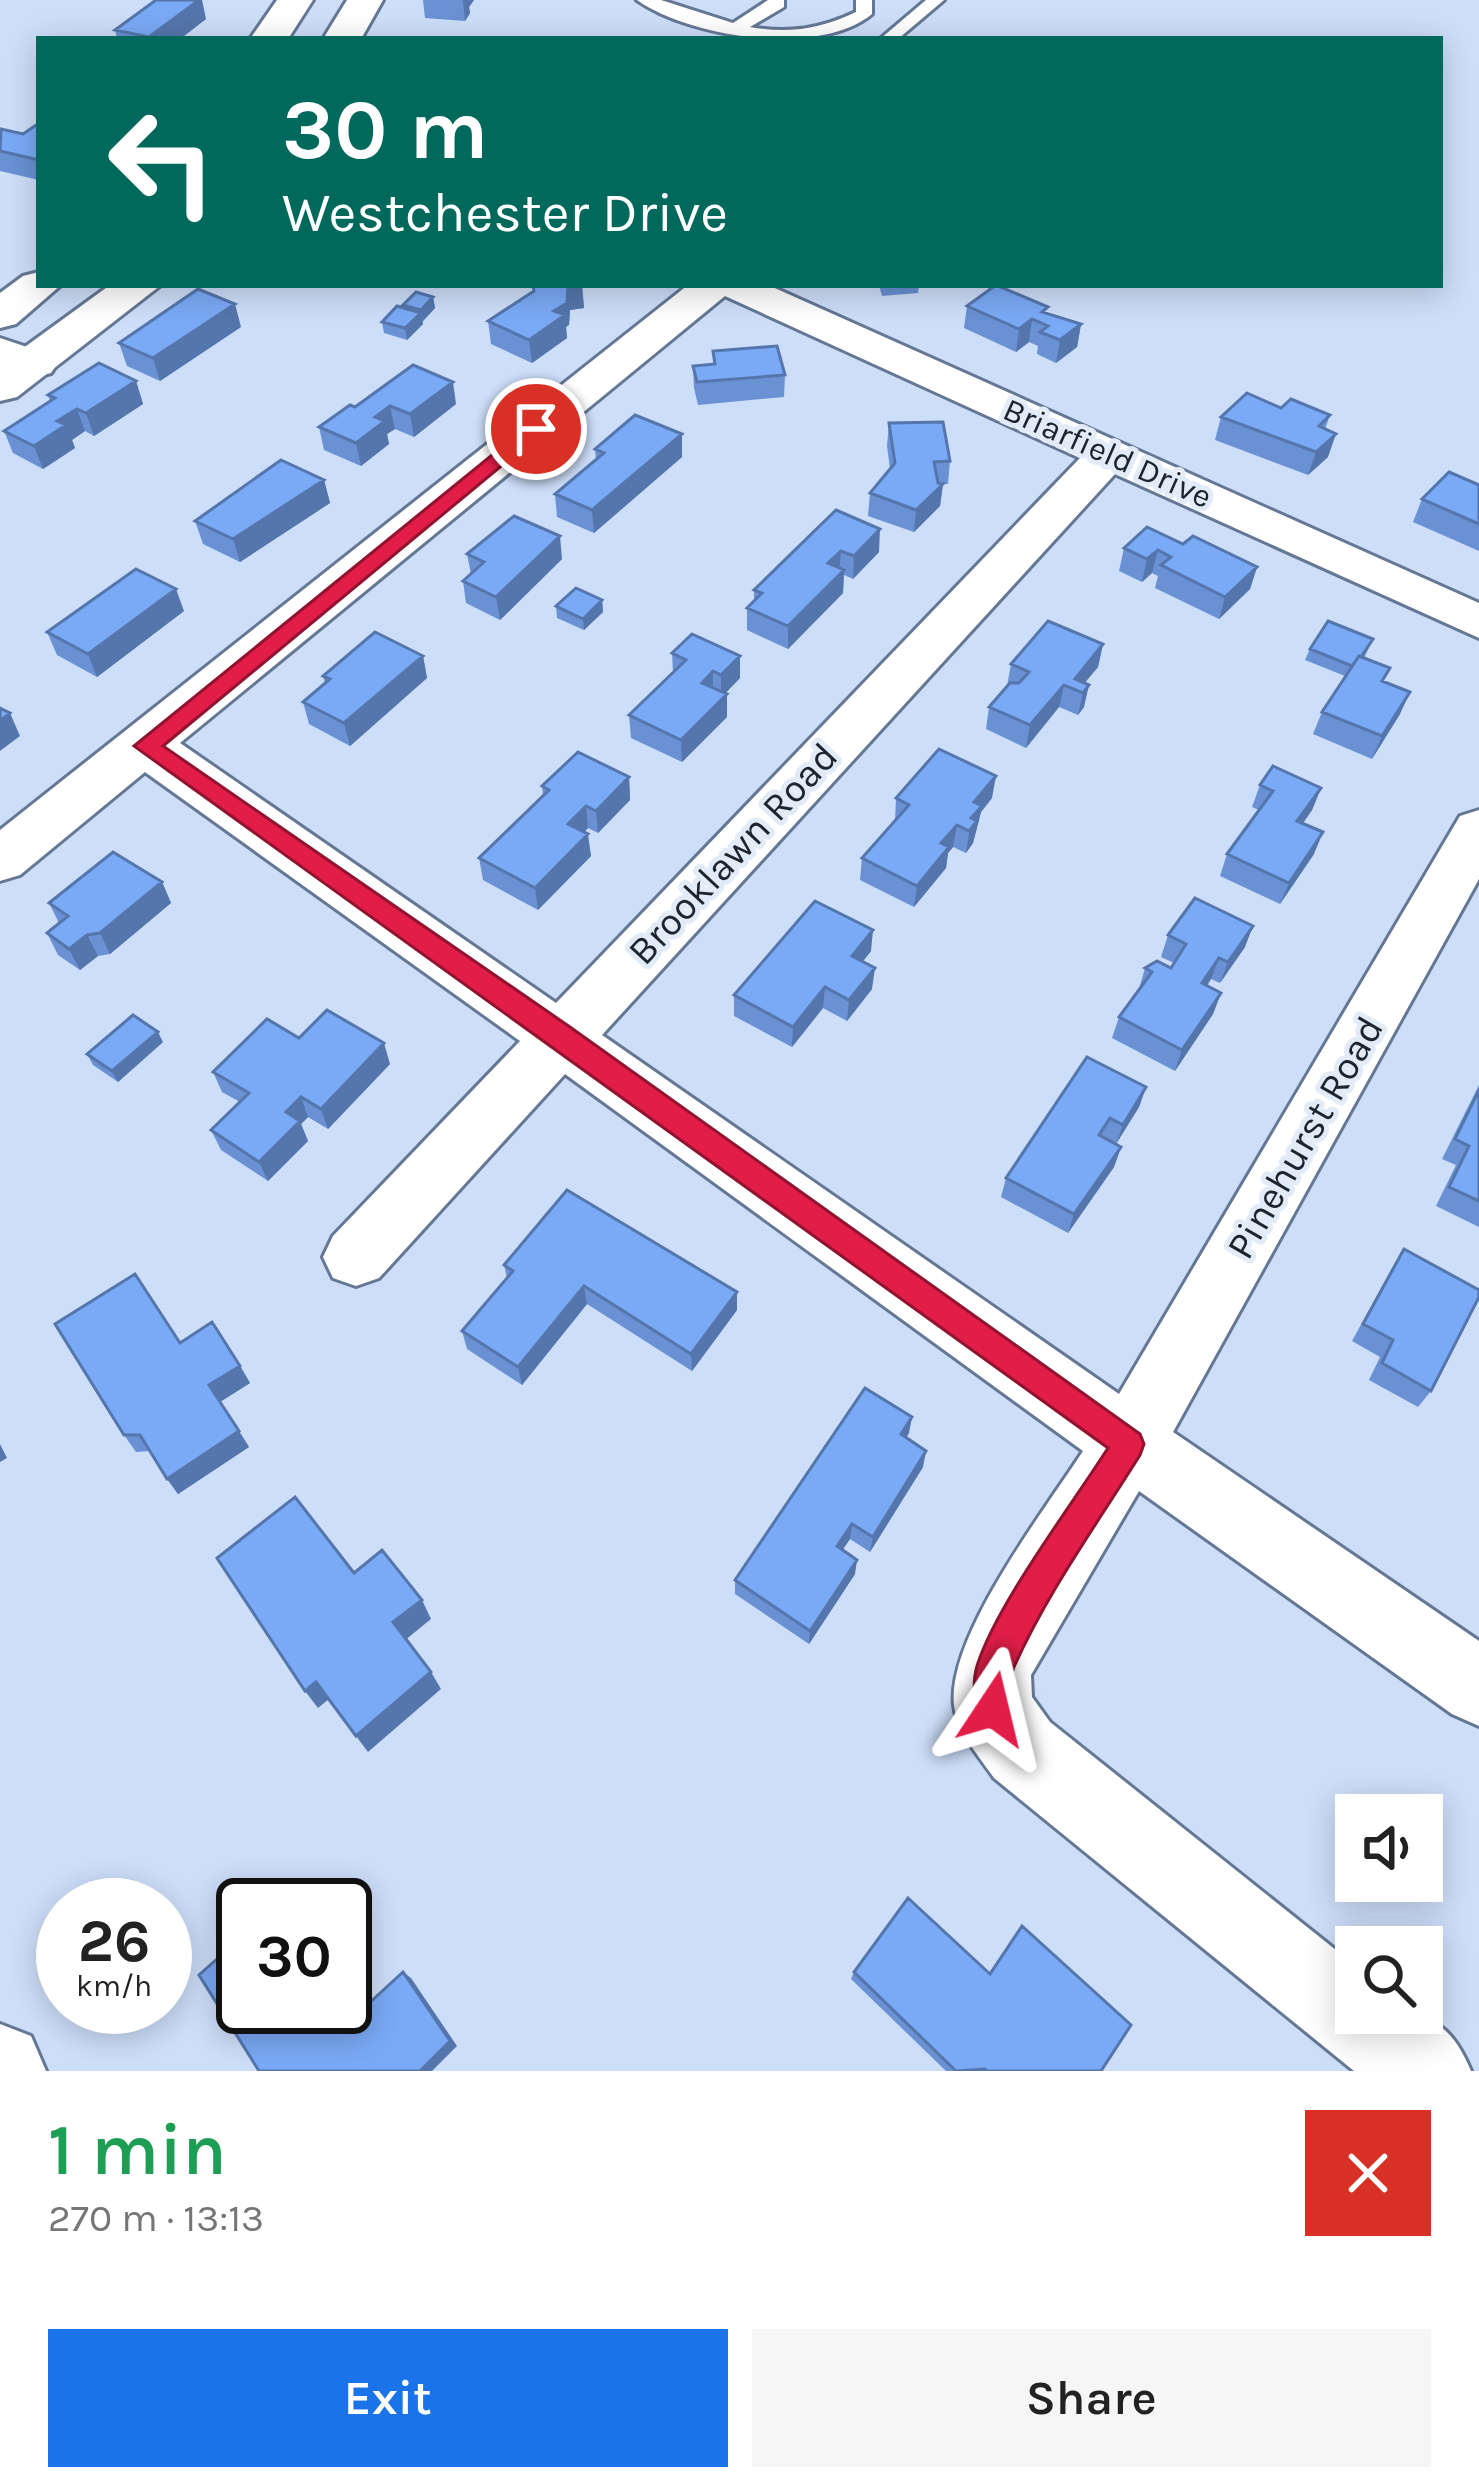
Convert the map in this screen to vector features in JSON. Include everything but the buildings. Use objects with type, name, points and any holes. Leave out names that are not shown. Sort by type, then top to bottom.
[{"type":"street","points":[[271,36],[295,0]]},
{"type":"street","points":[[343,36],[365,0]]},
{"type":"street","points":[[0,314],[36,287]]},
{"type":"street","points":[[12,368],[134,288]]},
{"type":"street","points":[[0,860],[709,288]]},
{"type":"street","name":"Briarfield Drive","points":[[742,288],[1479,622]]},
{"type":"street","name":"Brooklawn Road","points":[[356,1257],[1111,452]]},
{"type":"street","points":[[146,746],[561,1035],[1128,1444],[1479,1687]]},
{"type":"street","name":"Pinehurst Road","points":[[1427,2071],[1358,2022],[1022,1750],[993,1709],[993,1670],[1128,1444],[1479,830]]},
{"type":"lane","points":[[645,0],[758,36]]},
{"type":"lane","points":[[735,29],[778,3],[776,0]]},
{"type":"lane","points":[[812,36],[839,30],[864,14],[864,0]]},
{"type":"lane","points":[[892,36],[936,0]]},
{"type":"route","points":[[536,429],[146,746],[561,1035],[1128,1444],[993,1670],[993,1709]]}]
